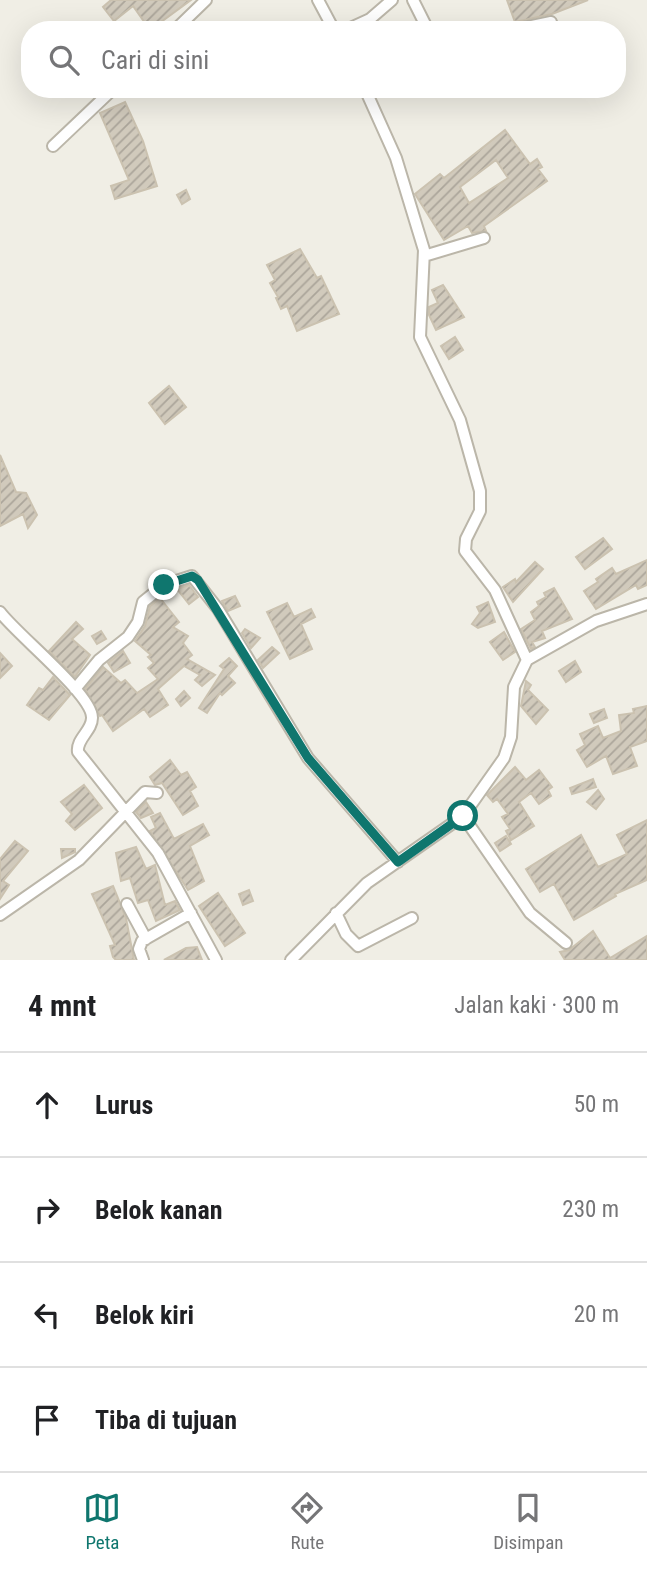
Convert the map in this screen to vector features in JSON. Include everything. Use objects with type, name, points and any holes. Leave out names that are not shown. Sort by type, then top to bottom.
[{"type":"street","points":[[184,21],[206,0]]},
{"type":"street","points":[[318,0],[329,21]]},
{"type":"street","points":[[366,21],[392,0]]},
{"type":"street","points":[[413,0],[424,21]]},
{"type":"street","points":[[53,146],[104,98]]},
{"type":"street","points":[[370,98],[396,158],[424,256],[419,337],[460,420],[480,491],[480,511],[466,538],[465,551],[495,590],[527,660]]},
{"type":"street","points":[[424,256],[484,238]]},
{"type":"street","points":[[75,689],[99,660],[128,637],[138,622],[143,602],[164,585],[192,576],[218,609],[308,758],[398,862]]},
{"type":"street","points":[[291,960],[367,883],[463,816],[504,758],[511,737],[514,687],[527,660],[596,621],[647,604]]},
{"type":"street","points":[[0,612],[75,689],[92,718],[78,744],[78,752],[166,864],[216,960]]},
{"type":"street","points":[[0,915],[79,860],[124,810],[145,792],[157,793]]},
{"type":"street","points":[[463,816],[530,913],[566,943]]},
{"type":"street","points":[[127,904],[146,939]]},
{"type":"street","points":[[337,913],[346,934],[358,946],[412,918]]},
{"type":"street","points":[[143,960],[139,949],[146,939],[191,914]]},
{"type":"building","points":[[111,0],[191,0],[162,21],[144,21],[133,6],[114,21],[103,7]]},
{"type":"building","points":[[507,0],[588,0],[552,14],[515,21]]},
{"type":"building","points":[[125,102],[143,141],[157,186],[115,199],[111,186],[129,180],[100,113]]},
{"type":"building","points":[[505,130],[530,164],[537,159],[542,167],[538,169],[547,181],[484,226],[486,231],[472,233],[468,226],[444,240],[415,194],[440,174],[444,178]],"holes":[[[496,160],[508,178],[469,203],[460,187]]]},
{"type":"building","points":[[186,190],[190,199],[182,204],[177,195]]},
{"type":"building","points":[[300,249],[317,278],[321,276],[339,314],[297,331],[287,306],[281,309],[276,298],[278,297],[270,283],[275,280],[267,265]]},
{"type":"building","points":[[443,285],[464,317],[436,330],[429,315],[429,307],[438,303],[432,290]]},
{"type":"building","points":[[455,337],[463,350],[449,359],[441,346]]},
{"type":"building","points":[[169,386],[186,407],[165,424],[149,403]]},
{"type":"building","points":[[0,455],[16,492],[26,493],[37,515],[28,528],[23,514],[0,526]]},
{"type":"building","points":[[603,538],[612,549],[585,569],[576,557]]},
{"type":"building","points":[[647,560],[647,585],[638,589],[636,585],[596,609],[584,591],[598,582],[596,579],[612,568],[616,574]]},
{"type":"building","points":[[535,562],[543,569],[513,602],[503,587],[515,579],[516,582]]},
{"type":"building","points":[[189,585],[198,597],[189,604],[177,589]]},
{"type":"building","points":[[554,588],[572,619],[542,631],[545,638],[532,642],[535,647],[531,649],[521,629],[535,620],[531,612],[539,606],[537,602],[546,597],[544,593]]},
{"type":"building","points":[[235,596],[240,606],[228,611],[222,601]]},
{"type":"building","points":[[160,598],[179,622],[173,627],[188,636],[183,643],[192,655],[187,659],[215,675],[202,686],[195,680],[200,675],[184,666],[158,689],[168,705],[150,717],[144,709],[113,731],[102,715],[100,716],[85,689],[103,667],[121,683],[125,680],[137,693],[158,679],[148,668],[154,663],[148,657],[151,655],[135,641],[145,626],[150,606]]},
{"type":"building","points":[[488,602],[495,622],[478,628],[472,624],[480,613],[477,607]]},
{"type":"building","points":[[287,603],[294,617],[311,609],[315,617],[301,624],[312,649],[290,659],[267,612]]},
{"type":"building","points":[[76,622],[83,629],[72,639],[90,655],[75,677],[49,651]]},
{"type":"building","points":[[245,629],[260,638],[251,648],[242,633]]},
{"type":"building","points":[[101,631],[106,639],[97,644],[92,636]]},
{"type":"building","points":[[504,632],[515,652],[503,660],[490,642]]},
{"type":"building","points":[[272,647],[279,653],[263,668],[258,660]]},
{"type":"building","points":[[123,651],[130,663],[114,672],[108,663]]},
{"type":"building","points":[[0,653],[12,666],[0,678]]},
{"type":"building","points":[[229,658],[237,666],[228,676],[235,683],[222,695],[220,693],[207,713],[199,708],[224,669],[220,666]]},
{"type":"building","points":[[575,661],[581,672],[566,682],[559,671]]},
{"type":"building","points":[[53,677],[70,695],[49,720],[27,705],[39,688],[43,690]]},
{"type":"building","points":[[526,681],[531,685],[528,690],[548,710],[536,724],[521,706]]},
{"type":"building","points":[[184,691],[190,698],[181,706],[176,699]]},
{"type":"building","points":[[647,706],[647,741],[630,747],[637,766],[613,774],[606,756],[587,767],[577,750],[585,745],[580,734],[598,726],[603,738],[621,731],[619,715],[634,713],[633,709]]},
{"type":"building","points":[[604,709],[607,718],[594,723],[590,714]]},
{"type":"building","points":[[170,760],[181,775],[187,772],[196,787],[190,791],[198,806],[183,815],[162,783],[155,785],[150,777]]},
{"type":"building","points":[[515,767],[526,780],[539,770],[552,787],[548,790],[551,796],[539,804],[531,793],[519,802],[534,826],[511,840],[506,831],[510,829],[502,817],[508,814],[497,799],[493,802],[487,795]]},
{"type":"building","points":[[593,779],[596,787],[572,794],[570,788]]},
{"type":"building","points":[[84,785],[102,808],[75,830],[66,821],[72,814],[61,802]]},
{"type":"building","points":[[598,790],[604,799],[596,809],[587,802]]},
{"type":"building","points":[[146,802],[153,813],[141,818],[136,812]]},
{"type":"building","points":[[160,813],[174,839],[203,824],[209,835],[190,846],[204,881],[188,890],[150,831],[156,828],[151,817]]},
{"type":"building","points":[[647,820],[647,880],[615,894],[616,896],[574,920],[554,884],[540,892],[526,869],[581,835],[598,867],[627,854],[617,835]]},
{"type":"building","points":[[506,836],[511,844],[500,851],[495,843]]},
{"type":"building","points":[[15,841],[28,851],[3,881],[9,885],[0,899],[0,859]]},
{"type":"building","points":[[136,847],[146,869],[155,865],[165,905],[175,901],[180,910],[156,921],[148,900],[138,903],[130,878],[121,881],[116,853]]},
{"type":"building","points":[[61,849],[75,849],[75,852],[62,858]]},
{"type":"building","points":[[113,886],[126,918],[134,960],[116,960],[113,957],[110,946],[115,945],[92,894]]},
{"type":"building","points":[[249,890],[253,901],[243,905],[239,894]]},
{"type":"building","points":[[218,893],[245,933],[225,946],[199,906]]},
{"type":"building","points":[[593,931],[610,958],[647,936],[647,960],[565,960],[560,952],[569,950]]},
{"type":"building","points":[[197,947],[202,960],[164,960],[186,948]]},
{"type":"route","points":[[164,585],[192,576],[198,580],[308,758],[398,862],[463,816]]}]
